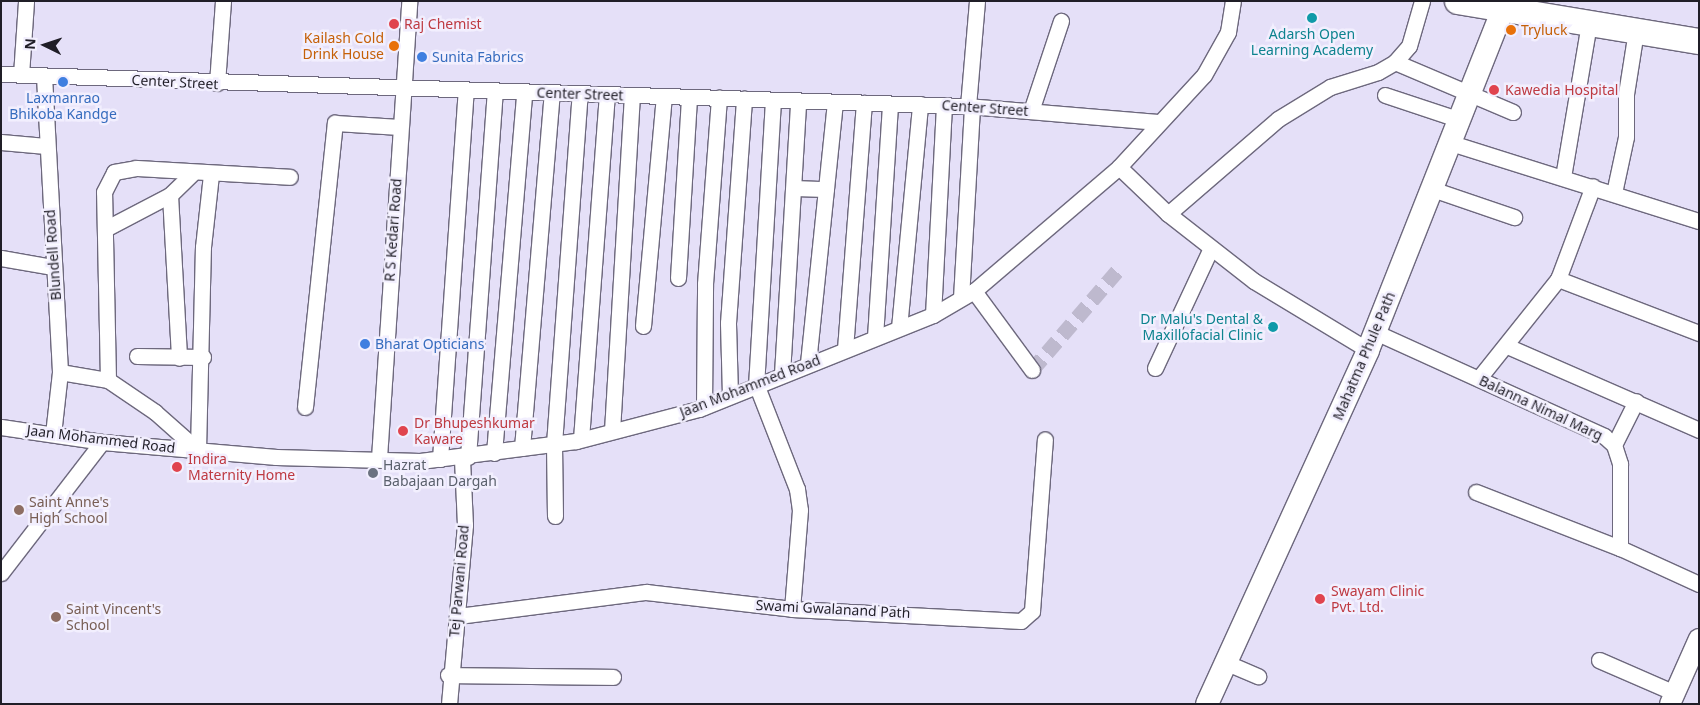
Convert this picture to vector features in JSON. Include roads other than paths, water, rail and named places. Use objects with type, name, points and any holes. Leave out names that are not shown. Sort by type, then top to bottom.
[{"type":"main road","points":[[1457,1],[1505,5],[1589,23],[1699,41]]},
{"type":"main road","name":"Mahatma Phule Path","points":[[1207,704],[1372,341],[1505,5]]},
{"type":"street","points":[[21,75],[26,1]]},
{"type":"street","points":[[217,84],[223,1]]},
{"type":"street","name":"R S Kedari Road","points":[[379,458],[409,1]]},
{"type":"street","points":[[977,1],[970,106],[968,295],[1016,346],[1030,367]]},
{"type":"street","name":"Jaan Mohammed Road","points":[[1,427],[102,442],[198,450],[440,459],[494,453],[581,439],[704,407],[756,384],[933,314],[968,295],[1119,167],[1204,75],[1228,32],[1233,1]]},
{"type":"street","points":[[1164,210],[1278,119],[1330,87],[1378,72],[1395,62],[1411,40],[1422,1]]},
{"type":"street","points":[[1031,111],[1061,21]]},
{"type":"street","points":[[1563,177],[1589,23]]},
{"type":"street","points":[[1614,193],[1626,137],[1626,94],[1636,31]]},
{"type":"street","points":[[1395,62],[1513,112]]},
{"type":"street","name":"Center Street","points":[[1,74],[217,84],[970,106],[1159,122]]},
{"type":"street","name":"Blundell Road","points":[[44,76],[46,146],[60,372],[53,434]]},
{"type":"street","points":[[440,459],[466,91]]},
{"type":"street","name":"Tej Parwani Road","points":[[448,704],[448,675],[458,616],[465,525],[465,457],[495,92]]},
{"type":"street","points":[[494,453],[524,92]]},
{"type":"street","points":[[522,448],[552,93]]},
{"type":"street","points":[[555,516],[554,444],[580,94]]},
{"type":"street","points":[[581,439],[607,95]]},
{"type":"street","points":[[1386,95],[1460,120]]},
{"type":"street","points":[[612,431],[632,96]]},
{"type":"street","points":[[643,326],[664,97]]},
{"type":"street","points":[[678,278],[689,97]]},
{"type":"street","points":[[704,407],[705,284],[719,98]]},
{"type":"street","points":[[730,395],[732,339],[728,323],[744,99]]},
{"type":"street","points":[[773,100],[756,384],[790,466],[800,510],[792,610]]},
{"type":"street","points":[[782,374],[798,101]]},
{"type":"street","points":[[808,363],[835,102]]},
{"type":"street","points":[[845,349],[864,103]]},
{"type":"street","points":[[875,337],[890,104]]},
{"type":"street","points":[[899,328],[920,104]]},
{"type":"street","points":[[933,314],[944,105]]},
{"type":"street","points":[[305,407],[335,123],[400,127]]},
{"type":"street","points":[[1,142],[46,146]]},
{"type":"street","points":[[1451,143],[1699,220]]},
{"type":"street","name":"Balanna Nimal Marg","points":[[1119,167],[1164,210],[1254,281],[1372,341],[1479,378],[1614,444],[1620,464],[1620,548]]},
{"type":"street","points":[[108,380],[104,192],[114,172],[136,168],[192,174],[290,177]]},
{"type":"street","points":[[105,229],[170,195],[192,174]]},
{"type":"street","points":[[198,450],[203,357],[203,247],[211,175]]},
{"type":"street","points":[[1479,378],[1507,346],[1558,280],[1593,186]]},
{"type":"street","points":[[794,188],[826,189]]},
{"type":"street","points":[[1432,189],[1514,217]]},
{"type":"street","points":[[170,195],[179,358]]},
{"type":"street","points":[[1155,368],[1211,248]]},
{"type":"street","points":[[1,258],[53,267]]},
{"type":"street","points":[[1558,280],[1699,334]]},
{"type":"street","points":[[1507,346],[1699,430]]},
{"type":"street","points":[[137,356],[203,357]]},
{"type":"street","points":[[60,372],[108,380],[155,412],[198,450]]},
{"type":"street","points":[[1614,444],[1636,401]]},
{"type":"street","name":"Swami Gwalanand Path","points":[[458,616],[646,592],[792,610],[1028,618],[1032,611],[1045,439]]},
{"type":"street","points":[[1,573],[102,442]]},
{"type":"street","points":[[1476,492],[1620,548],[1699,584]]},
{"type":"street","points":[[1599,660],[1672,698],[1699,639]]},
{"type":"street","points":[[1227,663],[1258,676]]},
{"type":"street","points":[[448,675],[613,677]]},
{"type":"tunnel","points":[[1032,370],[1119,269]]},
{"type":"place","name":"Adarsh Open Learning Academy","points":[[1312,18]]},
{"type":"place","name":"Raj Chemist","points":[[394,24]]},
{"type":"place","name":"Tryluck","points":[[1511,30]]},
{"type":"place","name":"Kailash Cold Drink House","points":[[394,46]]},
{"type":"place","name":"Sunita Fabrics","points":[[422,57]]},
{"type":"place","name":"Laxmanrao Bhikoba Kandge","points":[[63,82]]},
{"type":"place","name":"Kawedia Hospital","points":[[1494,90]]},
{"type":"place","name":"Dr Malu's Dental & Maxillofacial Clinic","points":[[1273,327]]},
{"type":"place","name":"Bharat Opticians","points":[[365,344]]},
{"type":"place","name":"Dr Bhupeshkumar Kaware","points":[[403,431]]},
{"type":"place","name":"Indira Maternity Home","points":[[177,467]]},
{"type":"place","name":"Hazrat Babajaan Dargah","points":[[373,473]]},
{"type":"place","name":"Saint Anne's High School","points":[[19,510]]},
{"type":"place","name":"Swayam Clinic Pvt. Ltd.","points":[[1320,599]]},
{"type":"place","name":"Saint Vincent's School","points":[[56,617]]}]
